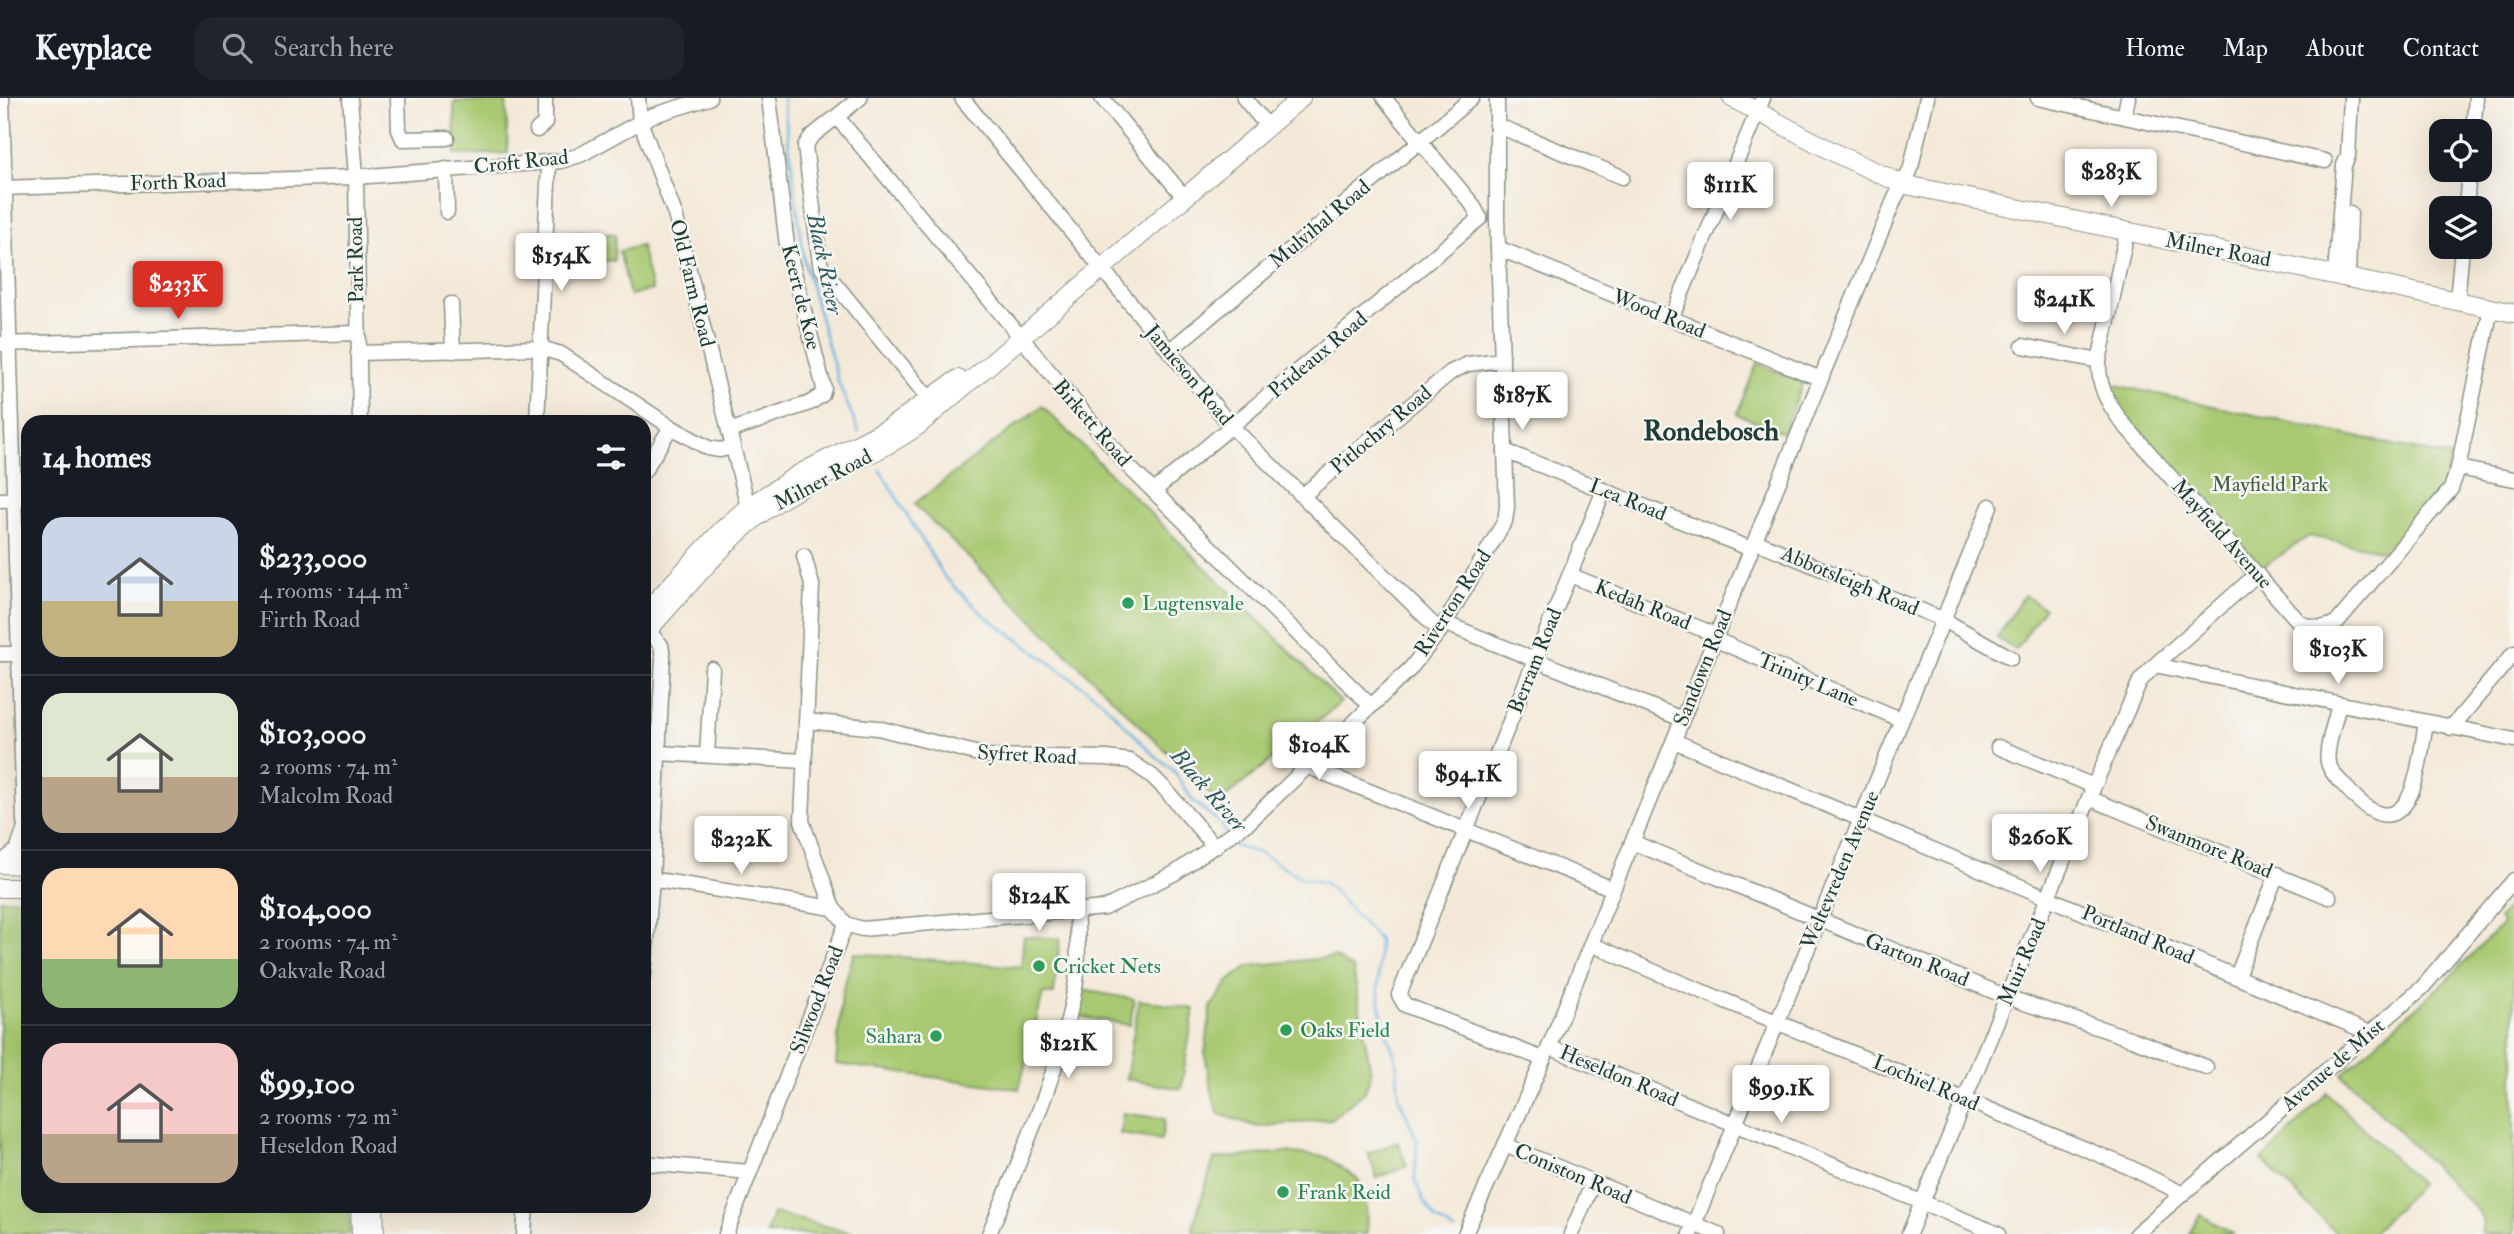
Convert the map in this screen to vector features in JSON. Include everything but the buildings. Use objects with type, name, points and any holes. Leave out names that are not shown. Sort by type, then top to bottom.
[{"type":"main road","name":"Milner Road","points":[[651,620],[755,518],[793,493],[896,442],[984,372],[1017,339],[1102,270],[1301,98]]},
{"type":"main road","name":"Milner Road","points":[[1732,98],[1760,105],[1839,155],[1902,184],[2514,313]]},
{"type":"main road","name":"Milner Road","points":[[651,618],[709,544],[763,495],[889,428],[1017,339]]},
{"type":"main road","points":[[0,864],[21,865]]},
{"type":"main road","points":[[0,888],[21,888]]},
{"type":"main road","points":[[360,1213],[361,1234]]},
{"type":"main road","points":[[374,1213],[375,1234]]},
{"type":"street","points":[[2,98],[5,344],[21,608]]},
{"type":"street","name":"Park Road","points":[[350,98],[356,177],[360,415]]},
{"type":"street","points":[[398,98],[399,131],[403,138],[447,138]]},
{"type":"street","points":[[537,130],[545,123],[545,98]]},
{"type":"street","name":"Old Farm Road","points":[[638,98],[640,121],[675,214],[748,507]]},
{"type":"street","name":"Croft Road","points":[[356,177],[549,162],[580,155],[660,112],[709,98]]},
{"type":"street","name":"Keert de Koe","points":[[729,431],[810,403],[822,395],[824,388],[787,245],[769,98]]},
{"type":"street","points":[[860,98],[811,137],[805,146],[822,268],[930,400]]},
{"type":"street","name":"Jamieson Road","points":[[962,98],[1232,427],[1442,627],[1535,660],[1682,719]]},
{"type":"street","points":[[1102,98],[1185,198]]},
{"type":"street","points":[[1244,98],[1268,127]]},
{"type":"street","points":[[1384,98],[1472,204],[1480,218],[1497,218]]},
{"type":"street","name":"Mulvihal Road","points":[[1169,351],[1472,98]]},
{"type":"street","name":"Riverton Road","points":[[846,924],[865,929],[1076,912],[1117,904],[1175,873],[1241,828],[1309,767],[1410,668],[1442,627],[1505,521],[1507,507],[1497,218],[1497,98]]},
{"type":"street","name":"Sandown Road","points":[[1467,1231],[1546,1053],[1821,379],[1912,164],[1927,98]]},
{"type":"street","points":[[2038,98],[2325,161]]},
{"type":"street","points":[[2124,116],[2128,98]]},
{"type":"street","points":[[2342,275],[2351,166],[2348,156],[2351,98]]},
{"type":"street","points":[[2474,119],[2476,98]]},
{"type":"street","points":[[1671,319],[1760,105]]},
{"type":"street","name":"Birkett Road","points":[[837,117],[1017,339],[1129,467],[1371,706]]},
{"type":"street","points":[[1496,125],[1622,177]]},
{"type":"street","points":[[537,415],[549,162]]},
{"type":"street","name":"Croft Road","points":[[446,169],[447,212]]},
{"type":"street","name":"Forth Road","points":[[2,188],[356,177]]},
{"type":"street","name":"Prideaux Road","points":[[1154,491],[1480,218]]},
{"type":"street","name":"Mayfield Avenue","points":[[2127,232],[2098,361],[2102,391],[2121,421],[2300,623],[2318,629],[2332,625],[2354,605],[2454,482],[2491,308]]},
{"type":"street","name":"Wood Road","points":[[1499,248],[1821,379]]},
{"type":"street","points":[[2457,300],[2461,259]]},
{"type":"street","points":[[451,304],[453,351]]},
{"type":"street","points":[[5,344],[357,333]]},
{"type":"street","points":[[2023,346],[2098,361]]},
{"type":"street","points":[[358,353],[541,348],[561,354],[671,427],[708,448],[720,450],[733,447]]},
{"type":"street","name":"Pitlochry Road","points":[[1302,496],[1451,372],[1468,364],[1502,360]]},
{"type":"street","points":[[651,460],[671,427]]},
{"type":"street","name":"Lea Road","points":[[1505,451],[1753,545]]},
{"type":"street","points":[[2458,468],[2514,479]]},
{"type":"street","name":"Old Farm Road","points":[[740,471],[763,495]]},
{"type":"street","name":"Berram Road","points":[[1402,987],[1604,490]]},
{"type":"street","name":"Weltevreden Avenue","points":[[1692,1229],[1990,506]]},
{"type":"street","name":"Abbotsleigh Road","points":[[1753,545],[1944,621],[2011,658]]},
{"type":"street","name":"Silwood Road","points":[[726,1234],[846,924],[833,908],[803,827],[812,585],[804,556]]},
{"type":"street","name":"Muir Road","points":[[1909,1234],[2091,792],[2140,681],[2154,665],[2257,574]]},
{"type":"street","name":"Kedah Road","points":[[1570,575],[1715,637]]},
{"type":"street","points":[[651,633],[662,645],[663,657],[651,841]]},
{"type":"street","name":"Trinity Lane","points":[[1715,637],[1902,720]]},
{"type":"street","points":[[2451,728],[2514,653]]},
{"type":"street","points":[[0,654],[21,654]]},
{"type":"street","points":[[2154,665],[2514,740]]},
{"type":"street","points":[[707,755],[712,668]]},
{"type":"street","points":[[2339,704],[2327,755],[2329,766],[2356,799],[2370,811],[2377,813],[2395,812],[2407,802],[2413,788],[2427,722]]},
{"type":"street","name":"Syfret Road","points":[[806,721],[878,728],[987,756],[1107,758],[1130,761],[1152,776],[1217,846]]},
{"type":"street","name":"Portland Road","points":[[1674,741],[2370,1033]]},
{"type":"street","name":"Swanmore Road","points":[[1998,747],[2091,792],[2329,897]]},
{"type":"street","points":[[658,753],[804,761]]},
{"type":"street","points":[[1309,767],[1613,889]]},
{"type":"street","name":"Garton Road","points":[[1632,842],[2007,997],[2206,1067]]},
{"type":"street","points":[[0,864],[21,844]]},
{"type":"street","points":[[2237,976],[2277,874]]},
{"type":"street","points":[[651,879],[833,908]]},
{"type":"street","name":"Avenue de Mist","points":[[2136,1234],[2422,988],[2514,880]]},
{"type":"street","points":[[989,1234],[1036,1119],[1066,1024],[1076,980],[1076,912]]},
{"type":"street","name":"Lochiel Road","points":[[1591,943],[2156,1179],[2183,1194]]},
{"type":"street","name":"Heseldon Road","points":[[1402,987],[1400,999],[1405,1005],[1546,1053],[1734,1125],[1998,1234]]},
{"type":"street","name":"Coniston Road","points":[[1505,1145],[1593,1182],[1692,1229],[1718,1234]]},
{"type":"street","points":[[651,1164],[750,1172]]},
{"type":"street","points":[[1571,1234],[1593,1182]]},
{"type":"street","points":[[524,1234],[526,1213]]},
{"type":"green space","points":[[506,101],[508,153],[455,155],[454,102]]},
{"type":"green space","points":[[564,232],[615,234],[614,261],[562,258]]},
{"type":"green space","points":[[641,246],[652,290],[630,295],[619,251]]},
{"type":"green space","points":[[1757,363],[1803,382],[1783,433],[1737,414]]},
{"type":"green space","name":"Mayfield Park","points":[[2106,383],[2450,457],[2445,481],[2390,552],[2309,536],[2260,569],[2122,415]]},
{"type":"green space","name":"Lugtensvale","points":[[1042,406],[1341,702],[1219,803],[914,504]]},
{"type":"green space","points":[[2024,595],[2044,608],[2016,650],[1997,638]]},
{"type":"green space","points":[[0,899],[21,899],[21,1213],[350,1213],[350,1234],[0,1234]]},
{"type":"green space","points":[[2514,900],[2514,1234],[2481,1234],[2483,1221],[2479,1212],[2342,1074],[2447,980],[2502,924],[2498,919]]},
{"type":"green space","name":"Sahara","points":[[1024,936],[1060,939],[1054,994],[1043,994],[1019,1089],[836,1064],[842,993],[854,953],[1021,967]]},
{"type":"green space","name":"Oaks Field","points":[[1335,957],[1353,969],[1371,1073],[1365,1092],[1331,1119],[1258,1127],[1219,1114],[1213,1098],[1205,1054],[1211,1007],[1229,981],[1249,966]]},
{"type":"green space","points":[[1082,990],[1134,999],[1130,1025],[1077,1016]]},
{"type":"green space","points":[[1139,1000],[1194,1009],[1181,1089],[1126,1079]]},
{"type":"green space","points":[[2327,1093],[2420,1184],[2372,1234],[2337,1234],[2262,1160]]},
{"type":"green space","points":[[1123,1113],[1165,1119],[1161,1140],[1120,1134]]},
{"type":"green space","points":[[1398,1142],[1407,1166],[1377,1178],[1368,1153]]},
{"type":"green space","name":"Frank Reid","points":[[1286,1152],[1326,1157],[1359,1180],[1366,1204],[1367,1234],[1194,1234],[1193,1226],[1214,1159]]},
{"type":"green space","points":[[773,1213],[857,1234],[766,1234]]},
{"type":"green space","points":[[2200,1214],[2233,1234],[2189,1234]]},
{"type":"waterway","name":"Black River","points":[[783,98],[804,261],[839,384],[859,432]]},
{"type":"waterway","name":"Black River","points":[[880,470],[945,578],[984,615],[1100,699],[1152,753],[1174,771],[1193,801],[1221,824],[1225,833]]},
{"type":"waterway","name":"Black River","points":[[1230,842],[1231,845],[1262,854],[1302,878],[1326,883],[1379,940],[1378,988],[1383,1024],[1396,1059],[1399,1098],[1417,1140],[1415,1179],[1423,1200],[1436,1219],[1455,1231]]},
{"type":"place","name":"Lugtensvale","points":[[1128,603]]},
{"type":"place","name":"Cricket Nets","points":[[1039,966]]},
{"type":"place","name":"Oaks Field","points":[[1286,1030]]},
{"type":"place","name":"Sahara","points":[[936,1036]]},
{"type":"place","name":"Frank Reid","points":[[1283,1192]]},
{"type":"district","name":"Rondebosch","points":[[1711,431]]}]
